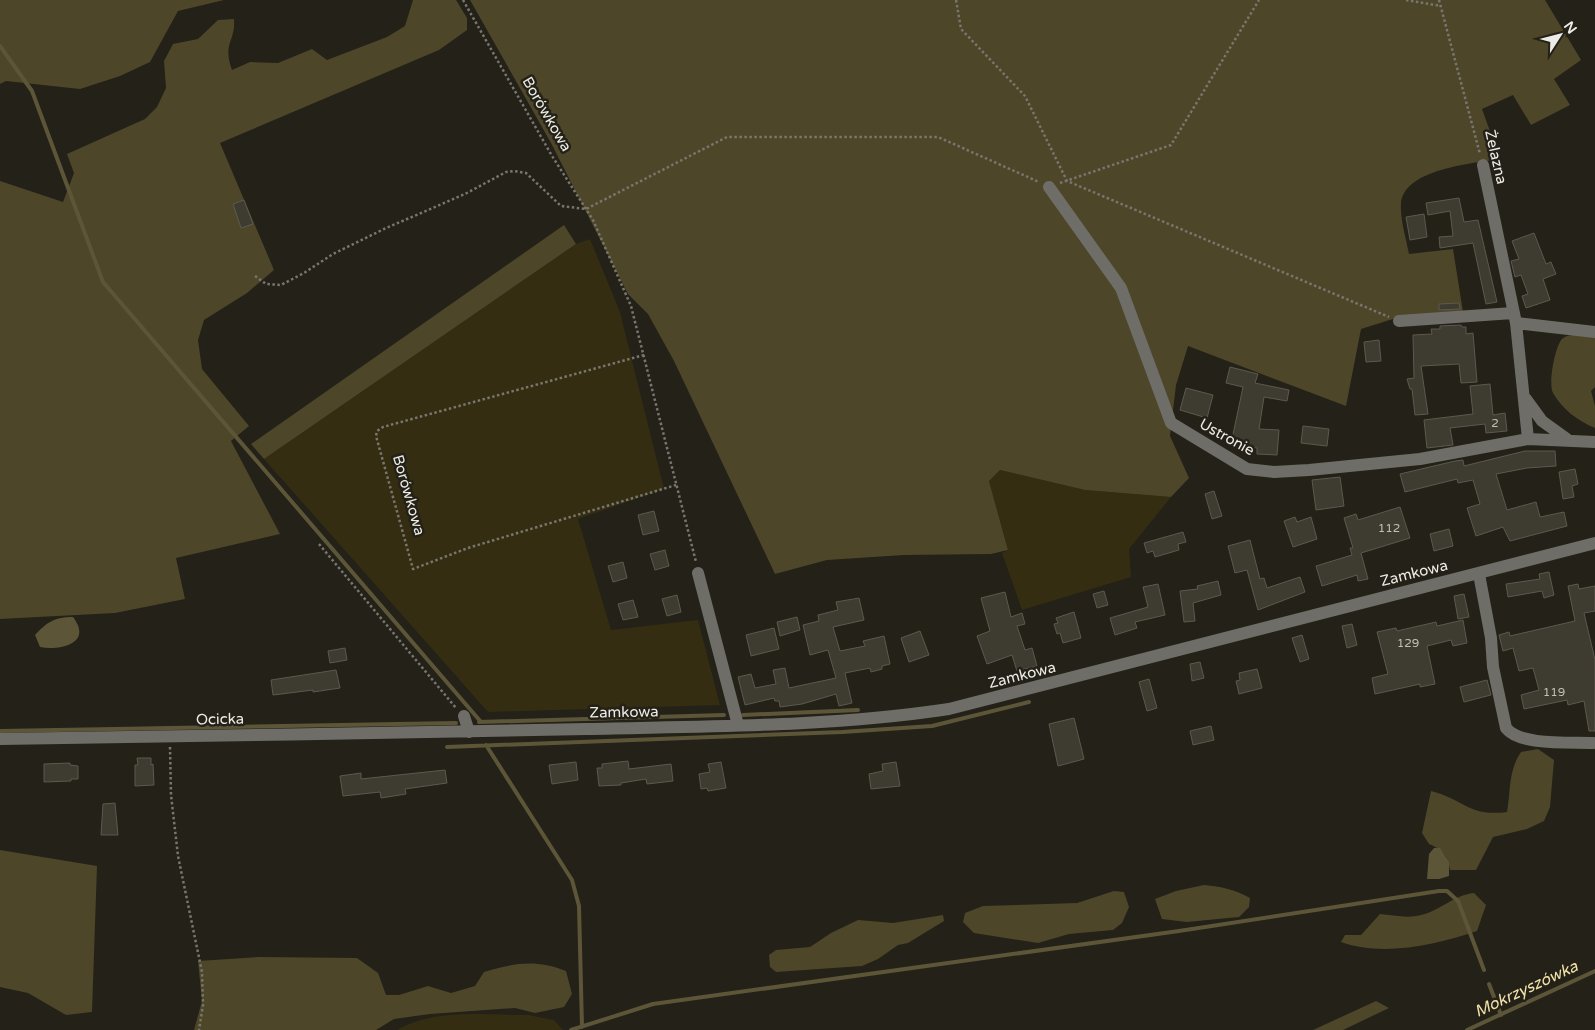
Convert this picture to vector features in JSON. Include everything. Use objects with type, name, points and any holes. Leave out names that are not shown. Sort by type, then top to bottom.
[{"type":"street","name":"Żelazna","points":[[1482,165],[1514,318],[1528,439]]},
{"type":"street","name":"Ustronie","points":[[1049,187],[1121,288],[1171,423],[1247,468],[1274,472],[1410,460],[1528,439],[1566,439],[1595,442]]},
{"type":"street","points":[[1399,321],[1514,318],[1595,332]]},
{"type":"street","points":[[1524,396],[1542,421],[1566,439]]},
{"type":"street","name":"Zamkowa","points":[[441,732],[832,723],[886,719],[949,710],[1595,543]]},
{"type":"street","points":[[698,573],[738,725]]},
{"type":"street","points":[[1479,574],[1491,638],[1493,667],[1506,728],[1511,734],[1529,740],[1593,743]]},
{"type":"street","points":[[464,716],[468,732]]},
{"type":"street","name":"Ocicka","points":[[0,739],[441,732]]},
{"type":"path","name":"Borówkowa","points":[[463,0],[552,156],[586,209],[632,306],[698,573]]},
{"type":"path","points":[[956,0],[962,29],[1025,96],[1067,180],[1399,321]]},
{"type":"path","points":[[255,276],[266,284],[281,285],[333,254],[384,229],[465,194],[506,172],[526,173],[562,206],[586,209],[727,137],[938,137],[1049,187],[1171,145],[1259,0]]},
{"type":"path","points":[[1406,0],[1441,6]]},
{"type":"path","name":"Żelazna","points":[[1439,0],[1482,165]]},
{"type":"path","name":"Borówkowa","points":[[644,355],[383,427],[377,431],[376,436],[413,569],[468,548],[676,485]]},
{"type":"path","points":[[319,544],[464,716]]},
{"type":"path","points":[[170,736],[171,795],[178,856],[202,972],[202,1005],[199,1030]]},
{"type":"shaded area","points":[[0,0],[224,0],[178,11],[150,62],[120,76],[80,89],[6,81],[0,84]]},
{"type":"shaded area","points":[[413,0],[456,0],[467,18],[467,30],[439,50],[220,143],[274,270],[247,293],[204,320],[198,340],[202,369],[249,426],[231,441],[280,534],[176,558],[185,599],[115,613],[0,619],[0,181],[63,202],[74,173],[67,154],[145,119],[157,107],[166,88],[164,61],[173,44],[198,39],[218,20],[234,19],[228,54],[232,70],[250,62],[278,63],[312,49],[327,60],[387,37],[405,26]]},
{"type":"shaded area","points":[[470,0],[1545,0],[1581,60],[1554,79],[1570,105],[1531,125],[1513,95],[1482,109],[1500,159],[1458,166],[1426,175],[1405,192],[1401,210],[1409,254],[1453,249],[1463,312],[1396,318],[1361,329],[1346,406],[1188,346],[1176,385],[1170,436],[1189,478],[1171,497],[1085,490],[1000,470],[989,481],[1008,550],[991,554],[904,555],[827,560],[775,574],[674,361],[648,314],[628,294],[551,143]]},
{"type":"shaded area","points":[[564,225],[576,244],[264,459],[251,444]]},
{"type":"shaded area","points":[[590,239],[620,312],[664,489],[578,519],[611,630],[698,620],[720,705],[488,712],[264,459],[576,244]]},
{"type":"shaded area","points":[[1577,335],[1595,337],[1595,387],[1591,391],[1595,406],[1595,428],[1583,422],[1566,409],[1553,393],[1552,388],[1553,365],[1559,343],[1565,337]]},
{"type":"shaded area","points":[[1000,470],[1085,490],[1171,497],[1129,549],[1131,577],[1022,610],[1002,553],[1008,550],[989,481]]},
{"type":"shaded area","points":[[73,617],[78,626],[79,633],[77,639],[72,643],[57,648],[40,647],[35,635],[43,627],[56,619]]},
{"type":"shaded area","points":[[1538,749],[1554,760],[1550,807],[1544,821],[1527,829],[1493,837],[1476,870],[1450,870],[1444,854],[1429,844],[1422,833],[1431,791],[1442,794],[1475,810],[1494,813],[1507,812],[1512,774],[1517,759],[1521,752]]},
{"type":"shaded area","points":[[1434,848],[1440,848],[1449,862],[1449,876],[1439,879],[1427,879],[1429,854]]},
{"type":"shaded area","points":[[0,850],[97,866],[92,1012],[66,1015],[28,993],[0,987]]},
{"type":"shaded area","points":[[1204,885],[1239,892],[1250,898],[1249,907],[1239,917],[1187,922],[1162,919],[1155,899],[1176,891]]},
{"type":"shaded area","points":[[1114,891],[1124,892],[1129,907],[1122,923],[1113,930],[1069,934],[1038,943],[974,933],[963,922],[965,913],[983,906],[1077,903]]},
{"type":"shaded area","points":[[1474,893],[1486,905],[1477,931],[1427,945],[1391,949],[1374,949],[1341,942],[1345,935],[1361,935],[1380,914],[1416,916],[1466,894]]},
{"type":"shaded area","points":[[943,915],[944,921],[908,943],[898,945],[878,959],[862,966],[776,972],[770,967],[769,955],[776,950],[810,947],[831,933],[858,920],[893,923]]},
{"type":"shaded area","points":[[259,957],[357,958],[378,973],[386,995],[399,995],[428,986],[451,993],[475,986],[484,972],[505,966],[545,965],[566,971],[572,994],[564,1007],[535,1013],[515,1008],[430,1014],[394,1019],[376,1030],[194,1030],[202,1001],[198,961]]},
{"type":"shaded area","points":[[1376,1001],[1389,1008],[1343,1030],[1313,1030]]},
{"type":"shaded area","points":[[461,1014],[528,1015],[554,1020],[563,1030],[397,1030],[427,1018]]},
{"type":"building","points":[[1459,198],[1464,222],[1478,220],[1497,302],[1486,304],[1473,243],[1440,248],[1439,237],[1453,236],[1450,211],[1428,215],[1426,203]]},
{"type":"building","points":[[244,200],[253,224],[241,228],[233,204]]},
{"type":"building","points":[[1424,214],[1427,237],[1410,240],[1406,217]]},
{"type":"building","points":[[1534,233],[1546,264],[1551,262],[1556,274],[1543,279],[1550,300],[1526,308],[1522,296],[1528,294],[1521,275],[1515,277],[1511,261],[1519,259],[1512,241]]},
{"type":"building","points":[[1459,303],[1460,309],[1439,310],[1439,304]]},
{"type":"building","points":[[1461,325],[1466,327],[1466,334],[1473,333],[1477,382],[1461,383],[1459,364],[1421,366],[1428,414],[1415,415],[1412,389],[1410,389],[1407,379],[1414,378],[1413,335],[1432,334],[1431,329],[1440,329],[1440,326]]},
{"type":"building","points":[[1379,340],[1381,361],[1366,362],[1364,342]]},
{"type":"building","points":[[1230,367],[1258,374],[1255,383],[1289,390],[1287,401],[1264,397],[1259,429],[1279,430],[1277,455],[1257,454],[1257,448],[1231,444],[1243,387],[1226,383]]},
{"type":"building","points":[[1490,384],[1493,415],[1505,413],[1507,431],[1486,433],[1485,424],[1450,428],[1453,445],[1427,448],[1424,420],[1473,414],[1470,386]]},
{"type":"building","points":[[1186,388],[1213,395],[1207,418],[1180,410]]},
{"type":"building","points":[[1303,426],[1329,429],[1327,446],[1301,443]]},
{"type":"building","points":[[1525,451],[1555,451],[1556,466],[1527,468],[1496,474],[1507,510],[1536,502],[1540,517],[1564,512],[1567,526],[1510,541],[1503,527],[1476,536],[1467,508],[1480,504],[1473,480],[1458,483],[1457,479],[1405,492],[1400,474],[1463,460],[1464,466]]},
{"type":"building","points":[[1575,469],[1578,484],[1572,486],[1574,497],[1563,499],[1559,472]]},
{"type":"building","points":[[1340,477],[1344,506],[1316,510],[1312,480]]},
{"type":"building","points":[[1214,491],[1222,516],[1212,519],[1205,494]]},
{"type":"building","points":[[1400,507],[1410,538],[1361,553],[1368,579],[1358,581],[1357,575],[1322,586],[1316,566],[1352,555],[1350,548],[1353,548],[1344,518],[1356,514],[1358,520]]},
{"type":"building","points":[[654,511],[659,531],[643,535],[638,515]]},
{"type":"building","points":[[1295,517],[1297,522],[1311,517],[1317,539],[1293,547],[1284,521]]},
{"type":"building","points":[[1449,529],[1453,546],[1434,551],[1430,534]]},
{"type":"building","points":[[1183,532],[1186,542],[1178,544],[1179,550],[1155,557],[1153,551],[1147,553],[1144,543]]},
{"type":"building","points":[[1250,540],[1260,579],[1264,578],[1267,588],[1300,577],[1305,592],[1258,610],[1247,570],[1235,573],[1228,546]]},
{"type":"building","points":[[665,550],[669,566],[655,570],[650,554]]},
{"type":"building","points":[[623,562],[627,578],[613,582],[608,566]]},
{"type":"building","points":[[1549,572],[1554,595],[1544,598],[1542,591],[1508,597],[1506,584],[1540,579],[1539,574]]},
{"type":"building","points":[[1218,581],[1221,595],[1193,603],[1195,621],[1184,622],[1180,591],[1198,589],[1197,586]]},
{"type":"building","points":[[1158,584],[1165,615],[1135,622],[1137,628],[1115,635],[1110,618],[1148,607],[1143,587]]},
{"type":"building","points":[[1578,584],[1579,589],[1595,586],[1595,611],[1584,613],[1595,660],[1595,731],[1589,731],[1584,701],[1568,705],[1567,700],[1524,709],[1521,695],[1539,690],[1533,668],[1519,671],[1513,648],[1503,651],[1499,635],[1509,632],[1510,636],[1575,621],[1568,586]]},
{"type":"building","points":[[1104,591],[1108,605],[1097,608],[1093,594]]},
{"type":"building","points":[[1005,592],[1011,617],[1022,613],[1025,624],[1017,626],[1025,650],[1032,648],[1037,666],[1017,671],[1012,655],[987,664],[977,636],[990,631],[981,598]]},
{"type":"building","points":[[1464,594],[1469,617],[1458,619],[1454,596]]},
{"type":"building","points":[[677,595],[681,612],[667,616],[662,599]]},
{"type":"building","points":[[859,598],[864,620],[833,627],[840,651],[865,646],[863,641],[884,636],[890,664],[882,666],[882,669],[871,672],[870,668],[845,673],[852,703],[839,706],[836,694],[802,704],[780,707],[779,701],[775,701],[774,698],[745,705],[738,677],[751,674],[755,688],[776,684],[773,670],[785,668],[789,688],[836,678],[828,650],[810,655],[803,625],[819,621],[818,615],[838,610],[836,602]]},
{"type":"building","points":[[633,600],[638,617],[623,620],[618,604]]},
{"type":"building","points":[[1074,612],[1081,638],[1063,643],[1060,633],[1057,634],[1054,624],[1058,623],[1056,618]]},
{"type":"building","points":[[797,617],[800,630],[780,636],[777,622]]},
{"type":"building","points":[[1463,620],[1467,643],[1453,646],[1451,640],[1427,646],[1435,684],[1420,687],[1420,684],[1375,694],[1372,678],[1388,674],[1377,632],[1396,628],[1397,631],[1436,622],[1437,626]]},
{"type":"building","points":[[1352,624],[1357,645],[1347,648],[1342,626]]},
{"type":"building","points":[[774,628],[779,649],[751,656],[746,635]]},
{"type":"building","points":[[920,631],[929,655],[909,662],[901,638]]},
{"type":"building","points":[[1302,635],[1309,659],[1300,662],[1292,638]]},
{"type":"building","points":[[345,648],[347,660],[330,663],[328,651]]},
{"type":"building","points":[[1200,662],[1204,678],[1192,681],[1190,664]]},
{"type":"building","points":[[1257,669],[1262,688],[1239,694],[1236,681],[1240,680],[1239,673]]},
{"type":"building","points":[[336,670],[340,688],[273,695],[271,680]]},
{"type":"building","points":[[1149,679],[1157,708],[1147,711],[1139,682]]},
{"type":"building","points":[[1487,680],[1491,695],[1464,702],[1460,687]]},
{"type":"building","points":[[1074,718],[1084,759],[1058,766],[1049,724]]},
{"type":"building","points":[[1211,726],[1214,740],[1193,745],[1190,731]]},
{"type":"building","points":[[137,758],[151,758],[154,785],[135,786]]},
{"type":"building","points":[[628,761],[629,769],[671,764],[673,781],[647,784],[646,779],[621,783],[621,785],[599,786],[597,768],[602,768],[602,764]]},
{"type":"building","points":[[576,762],[578,780],[552,784],[549,765]]},
{"type":"building","points":[[721,762],[726,788],[708,791],[707,788],[701,789],[699,774],[710,772],[708,764]]},
{"type":"building","points":[[896,762],[900,786],[871,789],[869,774],[883,771],[882,764]]},
{"type":"building","points":[[70,763],[70,765],[78,766],[78,779],[44,782],[44,764]]},
{"type":"building","points":[[445,770],[447,783],[405,789],[406,794],[381,798],[380,792],[343,796],[340,776],[361,773],[361,779]]},
{"type":"building","points":[[115,803],[118,835],[101,835],[103,804]]},
{"type":"waterway","points":[[0,46],[32,91],[103,282],[481,722]]},
{"type":"waterway","points":[[447,747],[842,732],[932,726],[1029,702]]},
{"type":"waterway","points":[[743,715],[858,710]]},
{"type":"waterway","points":[[479,722],[724,715]]},
{"type":"waterway","points":[[0,731],[456,723]]},
{"type":"waterway","points":[[486,745],[572,880],[579,906],[582,1027]]},
{"type":"waterway","points":[[571,1030],[653,1004],[1179,931],[1439,891],[1447,891],[1458,901],[1484,970]]},
{"type":"waterway","name":"Mokrzyszówka","points":[[1467,1030],[1595,971]]},
{"type":"waterway","points":[[1489,984],[1501,1015]]}]
